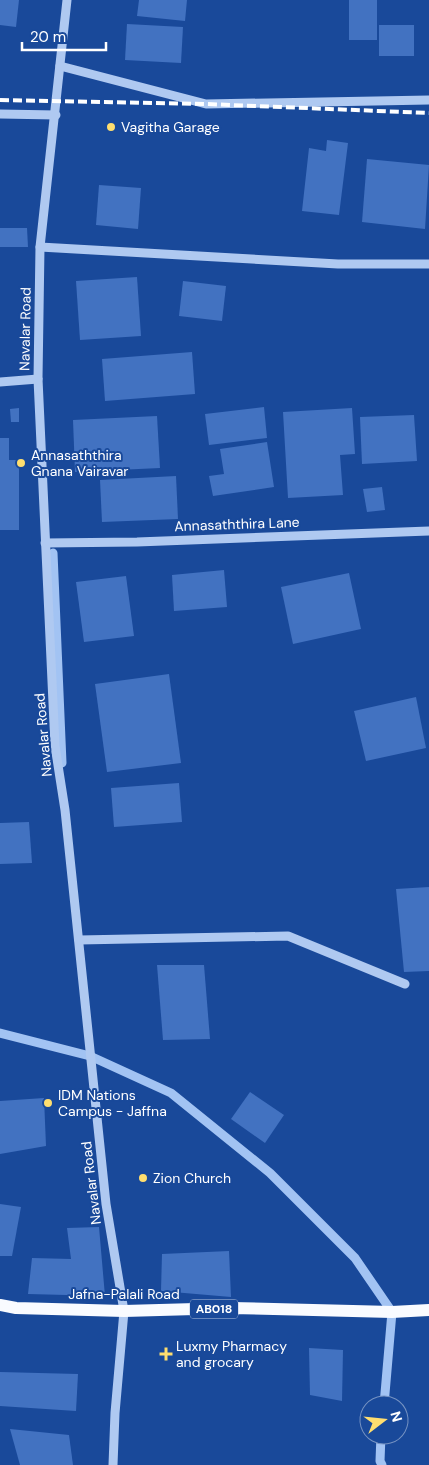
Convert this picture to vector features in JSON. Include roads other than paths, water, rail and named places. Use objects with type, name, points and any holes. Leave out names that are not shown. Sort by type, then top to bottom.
[{"type":"main road","name":"Jafna-Palali Road","points":[[0,1305],[16,1308],[124,1311],[231,1308],[392,1312],[429,1310]]},
{"type":"street","name":"Navalar Road","points":[[67,0],[56,115],[40,247],[38,379],[55,746],[65,810],[106,1204],[124,1311],[115,1413],[113,1465]]},
{"type":"street","points":[[60,66],[206,104],[429,100]]},
{"type":"street","points":[[0,114],[56,115]]},
{"type":"street","points":[[40,247],[338,264],[429,264]]},
{"type":"street","points":[[0,382],[38,379]]},
{"type":"street","name":"Annasaththira Lane","points":[[45,543],[137,542],[429,530]]},
{"type":"street","points":[[79,940],[288,936],[405,984]]},
{"type":"waterway","points":[[53,553],[62,763]]},
{"type":"waterway","points":[[0,1033],[90,1056],[171,1093],[270,1173],[355,1258],[392,1312],[385,1395]]},
{"type":"waterway","points":[[381,1445],[380,1461],[382,1465]]},
{"type":"railway","points":[[0,100],[206,104],[429,113]]},
{"type":"place","name":"Vagitha Garage","points":[[111,127]]},
{"type":"place","name":"Annasaththira Gnana Vairavar","points":[[21,463]]},
{"type":"place","name":"IDM Nations Campus - Jaffna","points":[[48,1103]]},
{"type":"place","name":"Zion Church","points":[[143,1178]]},
{"type":"place","name":"Luxmy Pharmacy and grocary","points":[[166,1354]]}]
